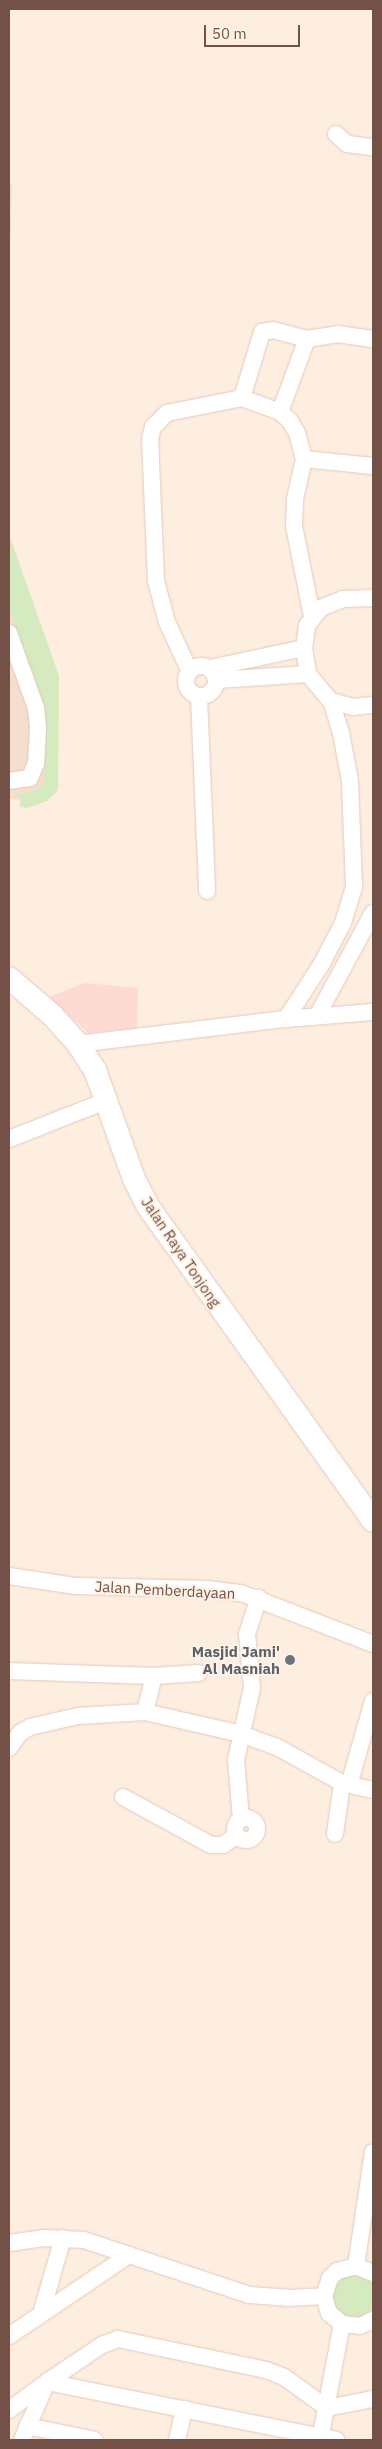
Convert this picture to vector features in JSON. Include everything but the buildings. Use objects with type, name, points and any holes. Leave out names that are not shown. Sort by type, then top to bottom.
[{"type":"main road","name":"Jalan Raya Tonjong","points":[[9,978],[52,1015],[78,1044],[95,1070],[108,1100],[122,1146],[147,1205],[373,1521]]},
{"type":"street","points":[[336,134],[347,144],[373,147]]},
{"type":"street","points":[[242,398],[262,332],[273,330],[307,339],[338,334],[373,339]]},
{"type":"street","points":[[280,412],[307,339]]},
{"type":"street","points":[[189,670],[166,622],[156,581],[150,439],[158,419],[167,413],[242,398],[280,412],[297,433],[304,459],[295,499],[294,526],[312,616],[304,648],[308,674],[331,701],[341,733],[350,781],[354,886],[343,924],[321,965],[286,1019]]},
{"type":"street","points":[[304,459],[373,466]]},
{"type":"street","points":[[312,616],[320,608],[343,599],[373,598]]},
{"type":"street","points":[[9,633],[36,708],[38,728],[36,764],[30,778],[9,781]]},
{"type":"street","points":[[213,674],[304,648]]},
{"type":"street","points":[[200,697],[188,690],[185,683],[189,670],[195,666],[213,674],[308,674]]},
{"type":"street","points":[[200,697],[212,692],[213,674]]},
{"type":"street","points":[[200,697],[207,890]]},
{"type":"street","points":[[331,701],[353,707],[373,705]]},
{"type":"street","points":[[317,1016],[373,913]]},
{"type":"street","points":[[78,1044],[286,1019],[373,1012]]},
{"type":"street","points":[[9,1139],[108,1100]]},
{"type":"street","name":"Jalan Pemberdayaan","points":[[9,1576],[76,1586],[226,1590],[259,1598],[373,1644]]},
{"type":"street","points":[[123,1797],[211,1845],[223,1845],[237,1835],[245,1840],[256,1832],[251,1819],[242,1819],[236,1773],[241,1734],[252,1688],[248,1634],[259,1598]]},
{"type":"street","points":[[9,1671],[154,1676],[199,1673]]},
{"type":"street","points":[[145,1712],[154,1676]]},
{"type":"street","points":[[335,1834],[346,1784],[373,1701]]},
{"type":"street","points":[[9,1748],[20,1733],[30,1727],[78,1716],[145,1712],[241,1734],[292,1753],[346,1784],[373,1790]]},
{"type":"street","points":[[356,2266],[373,2152]]},
{"type":"street","points":[[9,2243],[63,2238],[84,2240],[249,2294],[288,2298],[324,2296]]},
{"type":"street","points":[[41,2314],[63,2238]]},
{"type":"street","points":[[12,2333],[129,2255]]},
{"type":"street","points":[[373,2273],[356,2266],[337,2271],[330,2278],[324,2296],[329,2313],[342,2324],[360,2326],[373,2320]]},
{"type":"street","points":[[47,2382],[326,2439],[326,2408],[342,2324]]},
{"type":"street","points":[[9,2410],[102,2345],[118,2339],[266,2370],[284,2377],[326,2408],[373,2399]]},
{"type":"street","points":[[47,2382],[24,2433],[95,2440]]},
{"type":"street","points":[[177,2440],[184,2409]]},
{"type":"shaded area","points":[[9,176],[12,187],[9,295]]},
{"type":"shaded area","points":[[9,597],[52,713],[48,783],[29,800],[9,799]]},
{"type":"shaded area","points":[[85,983],[138,988],[137,1028],[88,1033],[49,997]]},
{"type":"green space","points":[[9,534],[59,676],[58,790],[47,801],[27,808],[20,807],[20,795],[38,790],[44,782],[45,714],[9,608]]},
{"type":"green space","points":[[358,2274],[370,2280],[375,2287],[375,2305],[370,2312],[363,2317],[350,2318],[342,2315],[335,2308],[332,2292],[335,2284],[342,2277]]},
{"type":"place","name":"Masjid Jami' Al Masniah","points":[[290,1660]]}]
